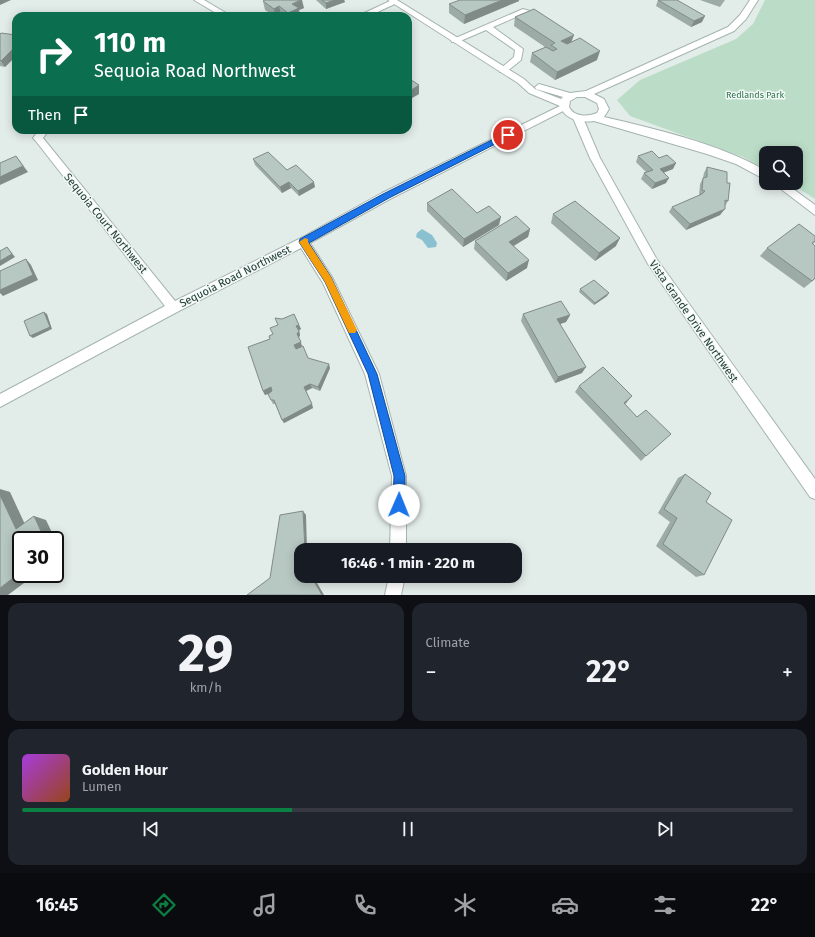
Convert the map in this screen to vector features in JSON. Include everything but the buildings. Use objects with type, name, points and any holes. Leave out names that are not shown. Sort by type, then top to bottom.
[{"type":"street","points":[[198,0],[220,12]]},
{"type":"street","points":[[564,106],[565,100],[570,96],[575,94],[587,94],[731,28],[743,17],[754,0]]},
{"type":"street","points":[[370,12],[393,1],[410,12]]},
{"type":"street","points":[[455,40],[526,11]]},
{"type":"street","points":[[412,13],[521,81],[532,91],[564,106],[575,117],[589,140]]},
{"type":"street","points":[[487,27],[519,49],[518,58],[503,70]]},
{"type":"street","points":[[593,119],[601,115],[602,105],[628,75]]},
{"type":"street","points":[[521,81],[570,96]]},
{"type":"street","points":[[587,94],[602,105],[645,130]]},
{"type":"street","name":"Sequoia Road Northwest","points":[[0,401],[173,308],[303,242],[386,196],[564,106]]},
{"type":"street","points":[[575,117],[593,119],[645,130],[720,154],[759,173]]},
{"type":"street","name":"Sequoia Road Northwest","points":[[536,121],[575,117]]},
{"type":"street","points":[[589,140],[593,119]]},
{"type":"street","name":"Sequoia Court Northwest","points":[[41,134],[173,308]]},
{"type":"street","name":"Vista Grande Drive Northwest","points":[[589,140],[595,158],[652,261],[815,492]]},
{"type":"street","points":[[787,190],[815,211]]},
{"type":"street","points":[[303,242],[328,280],[372,374],[399,476],[398,543]]},
{"type":"street","points":[[393,595],[396,583]]},
{"type":"green space","name":"Redlands Park","points":[[765,0],[815,0],[815,199],[801,190],[803,190],[803,146],[759,146],[759,166],[743,157],[630,116],[617,100],[640,80],[736,39],[753,24]]},
{"type":"water","points":[[422,229],[432,235],[437,243],[436,247],[428,248],[422,240],[416,237],[417,233]]},
{"type":"slow traffic","points":[[305,241],[303,242],[328,280],[352,330]]},
{"type":"route","points":[[399,505],[399,476],[372,374],[328,280],[303,242],[386,196],[508,135]]}]
